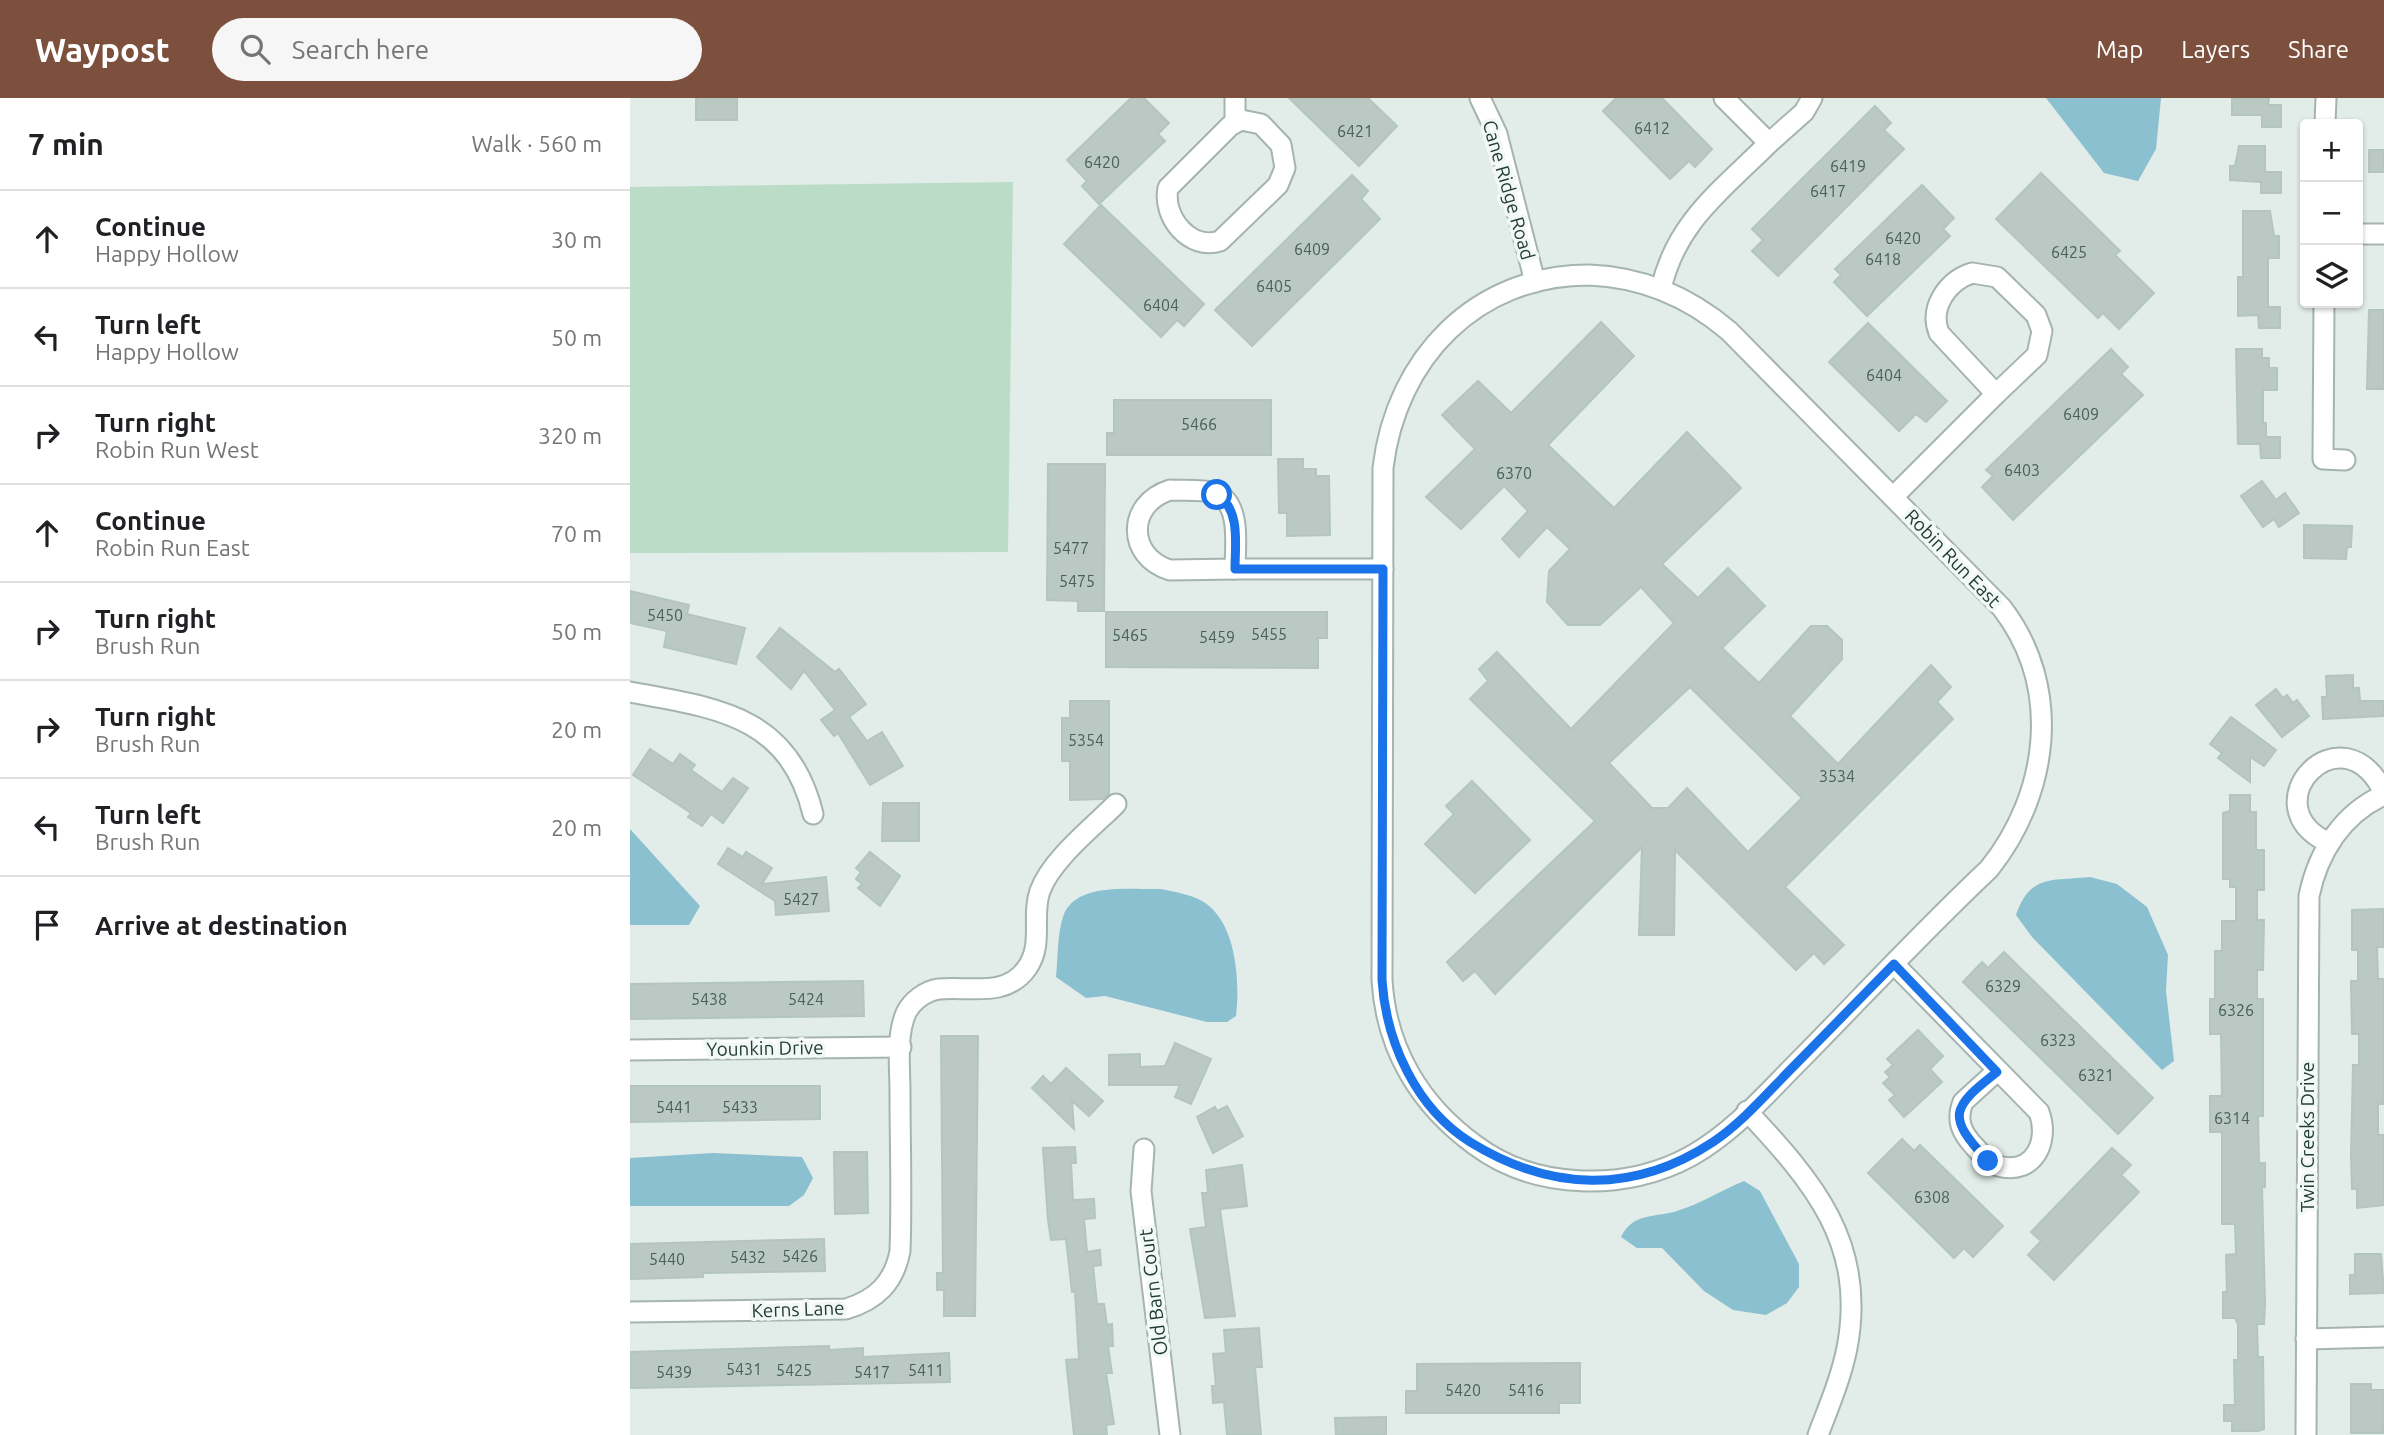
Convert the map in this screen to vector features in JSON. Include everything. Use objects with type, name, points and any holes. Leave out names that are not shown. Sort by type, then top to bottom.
[{"type":"street","points":[[1236,98],[1236,121],[1168,188],[1168,213],[1187,235],[1203,243],[1212,244],[1224,238],[1278,185],[1284,172],[1283,149],[1264,127],[1250,120],[1236,121]]},
{"type":"street","name":"Cane Ridge Road","points":[[1480,98],[1497,134],[1535,282]]},
{"type":"street","points":[[1724,98],[1769,143]]},
{"type":"street","points":[[1661,289],[1667,263],[1682,232],[1769,143],[1804,112],[1812,98]]},
{"type":"street","points":[[2325,119],[2326,98]]},
{"type":"street","points":[[2363,234],[2384,234]]},
{"type":"street","points":[[1893,497],[2037,355],[2042,331],[2036,315],[1997,277],[1972,273],[1964,276],[1942,296],[1936,310],[1936,326],[1939,333],[1996,394]]},
{"type":"street","name":"Robin Run East","points":[[1562,276],[1598,276],[1661,289],[1701,309],[1729,331],[2007,614],[2033,669],[2042,722],[2038,774],[2015,833],[1989,869],[1714,1141],[1667,1167],[1607,1181],[1572,1180],[1520,1168],[1480,1149],[1439,1116],[1417,1088],[1394,1041],[1382,989],[1385,451],[1403,392],[1432,347],[1457,323],[1494,298],[1535,282],[1562,276]]},
{"type":"street","points":[[2324,308],[2323,458],[2345,460]]},
{"type":"street","points":[[1235,569],[1233,514],[1221,497],[1214,492],[1170,491],[1156,495],[1145,503],[1139,516],[1139,542],[1142,551],[1153,564],[1170,570],[1383,569]]},
{"type":"street","points":[[630,692],[716,708],[749,722],[777,743],[794,765],[806,788],[813,814]]},
{"type":"street","points":[[2329,843],[2310,832],[2298,811],[2299,786],[2307,774],[2325,761],[2349,758],[2369,768],[2384,794]]},
{"type":"street","name":"Twin Creeks Drive","points":[[2306,1435],[2308,906],[2313,877],[2329,843],[2354,814],[2384,794]]},
{"type":"street","name":"Kerns Lane","points":[[630,1312],[846,1310],[869,1301],[887,1284],[898,1261],[901,1046],[905,1015],[920,996],[938,989],[996,988],[1023,973],[1035,950],[1037,902],[1045,881],[1058,862],[1116,804]]},
{"type":"street","points":[[1894,964],[2039,1112],[2045,1127],[2040,1150],[2023,1165],[1999,1167],[1988,1161],[1964,1135],[1959,1119],[1963,1101],[1997,1072]]},
{"type":"street","name":"Younkin Drive","points":[[630,1049],[901,1046]]},
{"type":"street","points":[[1747,1111],[1796,1163],[1817,1193],[1834,1224],[1845,1259],[1850,1295],[1848,1341],[1839,1380],[1818,1435]]},
{"type":"street","name":"Old Barn Court","points":[[1144,1149],[1141,1191],[1170,1435]]},
{"type":"street","points":[[2306,1339],[2384,1337]]},
{"type":"green space","points":[[1013,182],[1008,552],[630,553],[630,187]]},
{"type":"water","points":[[2046,98],[2161,98],[2156,149],[2138,181],[2104,173]]},
{"type":"water","points":[[630,829],[700,906],[689,925],[630,925]]},
{"type":"water","points":[[2090,877],[2117,884],[2147,907],[2168,955],[2166,991],[2174,1061],[2162,1070],[2032,937],[2016,915],[2028,892],[2036,886],[2054,880]]},
{"type":"water","points":[[1161,889],[1202,901],[1214,910],[1223,923],[1234,953],[1237,986],[1236,1016],[1227,1022],[1207,1022],[1105,996],[1086,998],[1056,977],[1060,931],[1069,906],[1079,898],[1105,890]]},
{"type":"water","points":[[713,1153],[802,1157],[813,1178],[804,1195],[789,1206],[630,1206],[630,1158]]},
{"type":"water","points":[[1744,1181],[1760,1191],[1799,1264],[1799,1287],[1787,1303],[1766,1315],[1733,1310],[1704,1291],[1662,1248],[1637,1248],[1621,1237],[1632,1223],[1638,1220],[1686,1208]]},
{"type":"building","points":[[696,98],[737,98],[737,120],[696,120]]},
{"type":"building","points":[[1131,98],[1144,98],[1169,123],[1158,134],[1165,141],[1099,204],[1082,186],[1087,181],[1067,160]]},
{"type":"building","points":[[1289,98],[1368,98],[1397,126],[1359,166]]},
{"type":"building","points":[[1616,98],[1662,98],[1712,149],[1695,167],[1689,161],[1670,179],[1603,111]]},
{"type":"building","points":[[2269,98],[2268,105],[2281,105],[2281,127],[2262,127],[2262,115],[2232,115],[2232,99]]},
{"type":"building","points":[[1875,106],[1891,123],[1884,130],[1904,149],[1778,276],[1752,251],[1763,240],[1752,229]]},
{"type":"building","points":[[2239,146],[2265,146],[2265,172],[2281,172],[2281,193],[2261,193],[2261,182],[2230,180],[2230,166],[2235,166]]},
{"type":"building","points":[[2369,150],[2384,150],[2384,172],[2369,172]]},
{"type":"building","points":[[2041,173],[2120,251],[2115,255],[2154,293],[2119,329],[2103,313],[2098,318],[1996,219]]},
{"type":"building","points":[[1352,175],[1368,191],[1361,199],[1380,219],[1252,346],[1215,310]]},
{"type":"building","points":[[1922,185],[1954,218],[1943,229],[1950,236],[1867,316],[1834,282],[1841,275],[1835,269]]},
{"type":"building","points":[[1101,205],[1204,304],[1184,326],[1177,320],[1161,337],[1064,244]]},
{"type":"building","points":[[2243,211],[2270,211],[2274,236],[2279,236],[2279,258],[2268,258],[2268,307],[2280,307],[2280,328],[2259,328],[2258,315],[2238,316],[2238,277],[2243,277]]},
{"type":"building","points":[[2369,310],[2384,310],[2384,389],[2367,389]]},
{"type":"building","points":[[1601,322],[1634,356],[1548,445],[1614,508],[1687,432],[1741,488],[1662,564],[1698,598],[1728,568],[1765,606],[1722,648],[1759,683],[1811,626],[1827,626],[1842,640],[1842,659],[1790,716],[1838,764],[1931,665],[1951,687],[1937,702],[1953,719],[1785,887],[1844,945],[1824,964],[1814,953],[1796,970],[1675,850],[1674,935],[1639,935],[1642,847],[1495,994],[1475,971],[1463,981],[1447,962],[1595,821],[1470,699],[1488,681],[1479,669],[1497,652],[1571,729],[1674,623],[1641,587],[1600,625],[1568,625],[1547,602],[1549,571],[1570,549],[1547,527],[1519,557],[1502,539],[1528,511],[1504,486],[1461,529],[1426,497],[1475,449],[1442,415],[1478,381],[1511,413]],"holes":[[[1690,687],[1802,798],[1748,852],[1687,788],[1668,808],[1652,808],[1609,763]]]},
{"type":"building","points":[[1868,323],[1947,401],[1926,422],[1916,414],[1899,431],[1829,362]]},
{"type":"building","points":[[2111,349],[2128,367],[2121,374],[2143,395],[2013,520],[1982,487],[1993,476],[1986,470]]},
{"type":"building","points":[[2236,349],[2262,349],[2262,358],[2269,358],[2269,368],[2277,368],[2277,390],[2263,390],[2263,423],[2266,423],[2266,437],[2280,437],[2280,458],[2261,458],[2260,444],[2238,444]]},
{"type":"building","points":[[1114,400],[1271,400],[1271,455],[1107,455],[1107,433],[1114,433]]},
{"type":"building","points":[[1278,459],[1303,459],[1303,469],[1316,469],[1316,476],[1329,476],[1330,535],[1287,536],[1287,513],[1279,513]]},
{"type":"building","points":[[1048,464],[1105,464],[1104,611],[1078,611],[1078,601],[1047,600]]},
{"type":"building","points":[[2262,481],[2276,500],[2285,493],[2299,513],[2279,527],[2274,519],[2263,527],[2241,496]]},
{"type":"building","points":[[2304,525],[2352,526],[2351,547],[2347,547],[2346,559],[2304,558]]},
{"type":"building","points":[[630,591],[689,605],[687,614],[745,628],[736,664],[664,647],[667,631],[630,623]]},
{"type":"building","points":[[1106,612],[1327,612],[1327,638],[1318,638],[1318,668],[1106,667]]},
{"type":"building","points":[[780,628],[835,672],[839,669],[866,704],[849,717],[867,741],[882,732],[903,766],[870,785],[838,733],[834,736],[821,720],[835,710],[804,671],[791,689],[757,657]]},
{"type":"building","points":[[2353,675],[2353,688],[2359,688],[2360,701],[2384,701],[2384,716],[2323,719],[2322,697],[2327,697],[2326,676]]},
{"type":"building","points":[[2276,689],[2283,698],[2287,695],[2293,703],[2297,700],[2309,716],[2282,737],[2256,705]]},
{"type":"building","points":[[1070,701],[1109,701],[1109,794],[1103,799],[1070,800],[1070,761],[1062,761],[1062,718],[1070,718]]},
{"type":"building","points":[[2231,717],[2276,750],[2264,766],[2250,757],[2250,782],[2218,758],[2222,753],[2210,744]]},
{"type":"building","points":[[650,749],[673,764],[680,754],[695,765],[691,770],[722,792],[733,778],[748,788],[723,823],[711,814],[702,826],[688,817],[691,813],[633,775]]},
{"type":"building","points":[[1472,781],[1530,840],[1475,893],[1425,844],[1454,814],[1446,806]]},
{"type":"building","points":[[2230,795],[2250,795],[2250,812],[2256,812],[2256,850],[2264,850],[2264,890],[2257,890],[2257,920],[2264,920],[2263,970],[2257,970],[2257,999],[2263,999],[2263,1116],[2258,1116],[2259,1163],[2265,1163],[2265,1187],[2262,1187],[2265,1304],[2264,1324],[2257,1324],[2258,1357],[2263,1357],[2264,1429],[2258,1431],[2232,1431],[2232,1421],[2224,1421],[2224,1405],[2235,1405],[2234,1360],[2238,1360],[2238,1324],[2235,1318],[2223,1318],[2223,1292],[2227,1292],[2226,1255],[2236,1254],[2235,1224],[2222,1224],[2222,1132],[2210,1132],[2210,1096],[2222,1096],[2221,1034],[2210,1034],[2210,999],[2215,999],[2215,951],[2222,951],[2222,921],[2236,921],[2236,887],[2230,887],[2230,879],[2223,879],[2223,813],[2230,811]]},
{"type":"building","points":[[883,803],[919,803],[919,841],[882,841]]},
{"type":"building","points":[[728,848],[743,857],[746,852],[772,868],[762,884],[826,877],[829,911],[776,915],[775,901],[718,864]]},
{"type":"building","points":[[870,852],[900,876],[880,906],[858,888],[862,884],[856,879],[861,872],[856,868]]},
{"type":"building","points":[[2384,909],[2384,947],[2377,947],[2378,979],[2384,979],[2384,1098],[2383,1104],[2378,1104],[2378,1135],[2384,1135],[2384,1205],[2357,1208],[2357,1189],[2352,1189],[2351,1156],[2353,1065],[2359,1065],[2359,1034],[2352,1034],[2351,981],[2358,981],[2358,950],[2352,950],[2352,910]]},
{"type":"building","points":[[2004,952],[2153,1098],[2118,1134],[1963,982],[1982,962],[1988,968]]},
{"type":"building","points":[[863,981],[864,1016],[630,1019],[630,984]]},
{"type":"building","points":[[1918,1030],[1943,1056],[1930,1069],[1942,1082],[1904,1117],[1889,1100],[1895,1095],[1883,1083],[1890,1077],[1885,1072],[1893,1065],[1887,1059]]},
{"type":"building","points":[[941,1036],[978,1036],[975,1316],[944,1316],[944,1290],[937,1290],[937,1273],[943,1273]]},
{"type":"building","points":[[1175,1043],[1211,1059],[1191,1104],[1175,1097],[1180,1085],[1109,1085],[1109,1055],[1140,1054],[1140,1067],[1165,1066]]},
{"type":"building","points":[[1066,1068],[1103,1101],[1089,1116],[1072,1101],[1074,1129],[1032,1088],[1043,1076],[1051,1084]]},
{"type":"building","points":[[630,1086],[820,1086],[820,1119],[630,1122]]},
{"type":"building","points":[[1227,1106],[1243,1136],[1213,1153],[1197,1117],[1215,1107],[1217,1111]]},
{"type":"building","points":[[1902,1139],[1914,1151],[1920,1145],[2003,1226],[1973,1257],[1964,1248],[1954,1258],[1868,1173]]},
{"type":"building","points":[[1075,1147],[1076,1163],[1071,1163],[1073,1200],[1094,1199],[1095,1218],[1084,1219],[1087,1252],[1100,1250],[1101,1265],[1093,1266],[1097,1304],[1104,1304],[1107,1325],[1112,1324],[1113,1346],[1108,1346],[1112,1373],[1106,1373],[1114,1424],[1106,1425],[1107,1435],[1074,1435],[1066,1360],[1079,1359],[1075,1291],[1072,1292],[1066,1239],[1051,1240],[1048,1220],[1043,1148]]},
{"type":"building","points":[[2112,1148],[2131,1165],[2121,1175],[2139,1192],[2054,1280],[2028,1255],[2041,1241],[2031,1232]]},
{"type":"building","points":[[834,1152],[867,1152],[868,1213],[835,1214]]},
{"type":"building","points":[[1242,1165],[1247,1206],[1220,1209],[1235,1316],[1205,1318],[1190,1229],[1206,1227],[1202,1193],[1208,1193],[1206,1170]]},
{"type":"building","points":[[824,1239],[825,1271],[703,1273],[703,1277],[630,1279],[630,1244]]},
{"type":"building","points":[[2355,1254],[2381,1254],[2384,1293],[2350,1294],[2350,1275],[2355,1275]]},
{"type":"building","points":[[1259,1328],[1262,1367],[1255,1367],[1261,1435],[1227,1435],[1224,1402],[1213,1403],[1212,1386],[1216,1386],[1213,1354],[1226,1353],[1224,1330]]},
{"type":"building","points":[[829,1346],[829,1350],[863,1348],[863,1357],[949,1353],[950,1382],[630,1388],[630,1352]]},
{"type":"building","points":[[1580,1363],[1580,1403],[1559,1403],[1559,1413],[1406,1413],[1406,1391],[1417,1391],[1417,1364]]},
{"type":"building","points":[[2351,1384],[2371,1384],[2371,1390],[2384,1390],[2383,1433],[2351,1433]]},
{"type":"building","points":[[1386,1417],[1386,1435],[1336,1435],[1335,1418]]},
{"type":"route","points":[[1217,495],[1227,503],[1233,514],[1235,569],[1383,569],[1382,980],[1388,1023],[1404,1065],[1422,1096],[1439,1116],[1466,1139],[1496,1158],[1546,1176],[1607,1181],[1667,1167],[1699,1151],[1735,1124],[1894,964],[1997,1072],[1968,1094],[1959,1115],[1964,1135],[1988,1161]]}]
